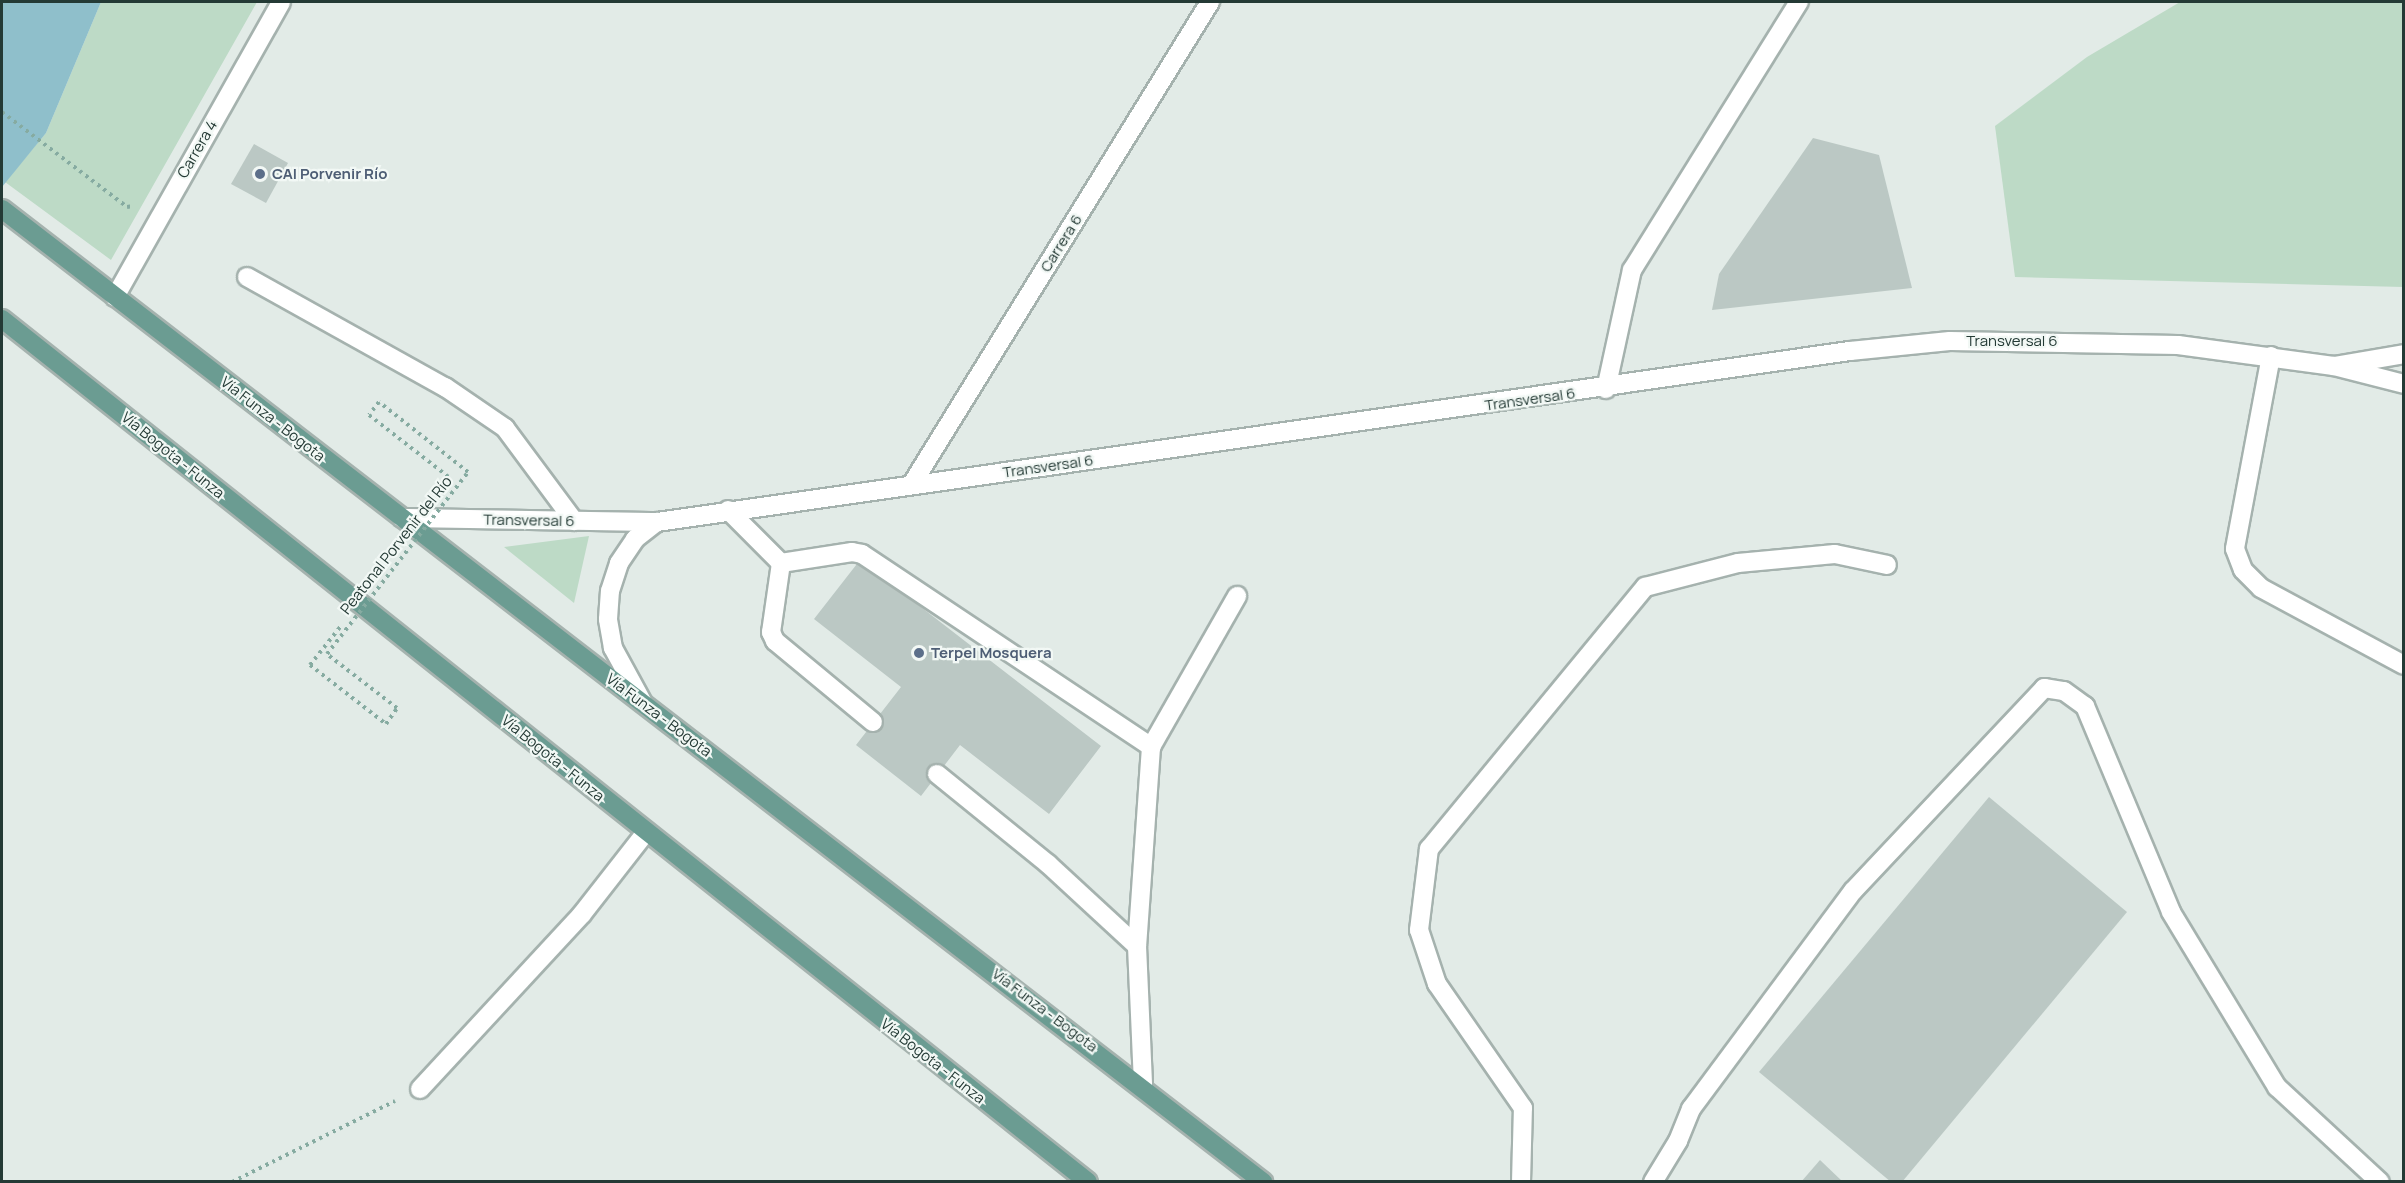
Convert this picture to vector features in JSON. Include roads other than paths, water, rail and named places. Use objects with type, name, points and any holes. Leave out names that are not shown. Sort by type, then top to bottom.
[{"type":"main road","name":"Vía Funza - Bogota","points":[[2,209],[1143,1085],[1263,1182]]},
{"type":"main road","name":"Vía Bogota - Funza","points":[[2,319],[1088,1182]]},
{"type":"street","name":"Carrera 4","points":[[115,297],[281,2]]},
{"type":"street","name":"Carrera 6","points":[[912,484],[1210,2]]},
{"type":"street","points":[[1606,389],[1632,270],[1799,2]]},
{"type":"street","points":[[247,277],[445,387],[505,428],[574,521]]},
{"type":"street","name":"Transversal 6","points":[[402,518],[657,522],[912,484],[1606,389],[1850,351],[1950,341],[2093,341],[2271,356],[2334,366],[2403,384]]},
{"type":"street","points":[[2334,366],[2403,354]]},
{"type":"street","points":[[2271,356],[2235,549],[2243,570],[2261,588],[2403,665]]},
{"type":"street","points":[[728,510],[781,563]]},
{"type":"street","name":"Transversal 6","points":[[643,703],[613,648],[608,620],[610,591],[619,563],[635,539],[657,522]]},
{"type":"street","points":[[781,563],[852,552],[862,554],[1151,747]]},
{"type":"street","points":[[1521,1182],[1523,1108],[1437,984],[1419,930],[1429,849],[1645,587],[1738,563],[1835,554],[1887,565]]},
{"type":"street","points":[[781,563],[771,632],[775,641],[873,722]]},
{"type":"street","points":[[1143,1085],[1137,946],[1151,747],[1237,596]]},
{"type":"street","points":[[1653,1182],[1678,1141],[1691,1109],[1853,891],[2044,688],[2064,691],[2085,706],[2171,912],[2277,1087],[2380,1182]]},
{"type":"street","points":[[937,774],[1048,864],[1137,946]]},
{"type":"street","points":[[420,1089],[582,914],[646,832]]},
{"type":"water","points":[[2,2],[101,2],[46,133],[2,187]]},
{"type":"place","name":"CAI Porvenir Río","points":[[260,174]]},
{"type":"place","name":"Terpel Mosquera","points":[[919,653]]}]
